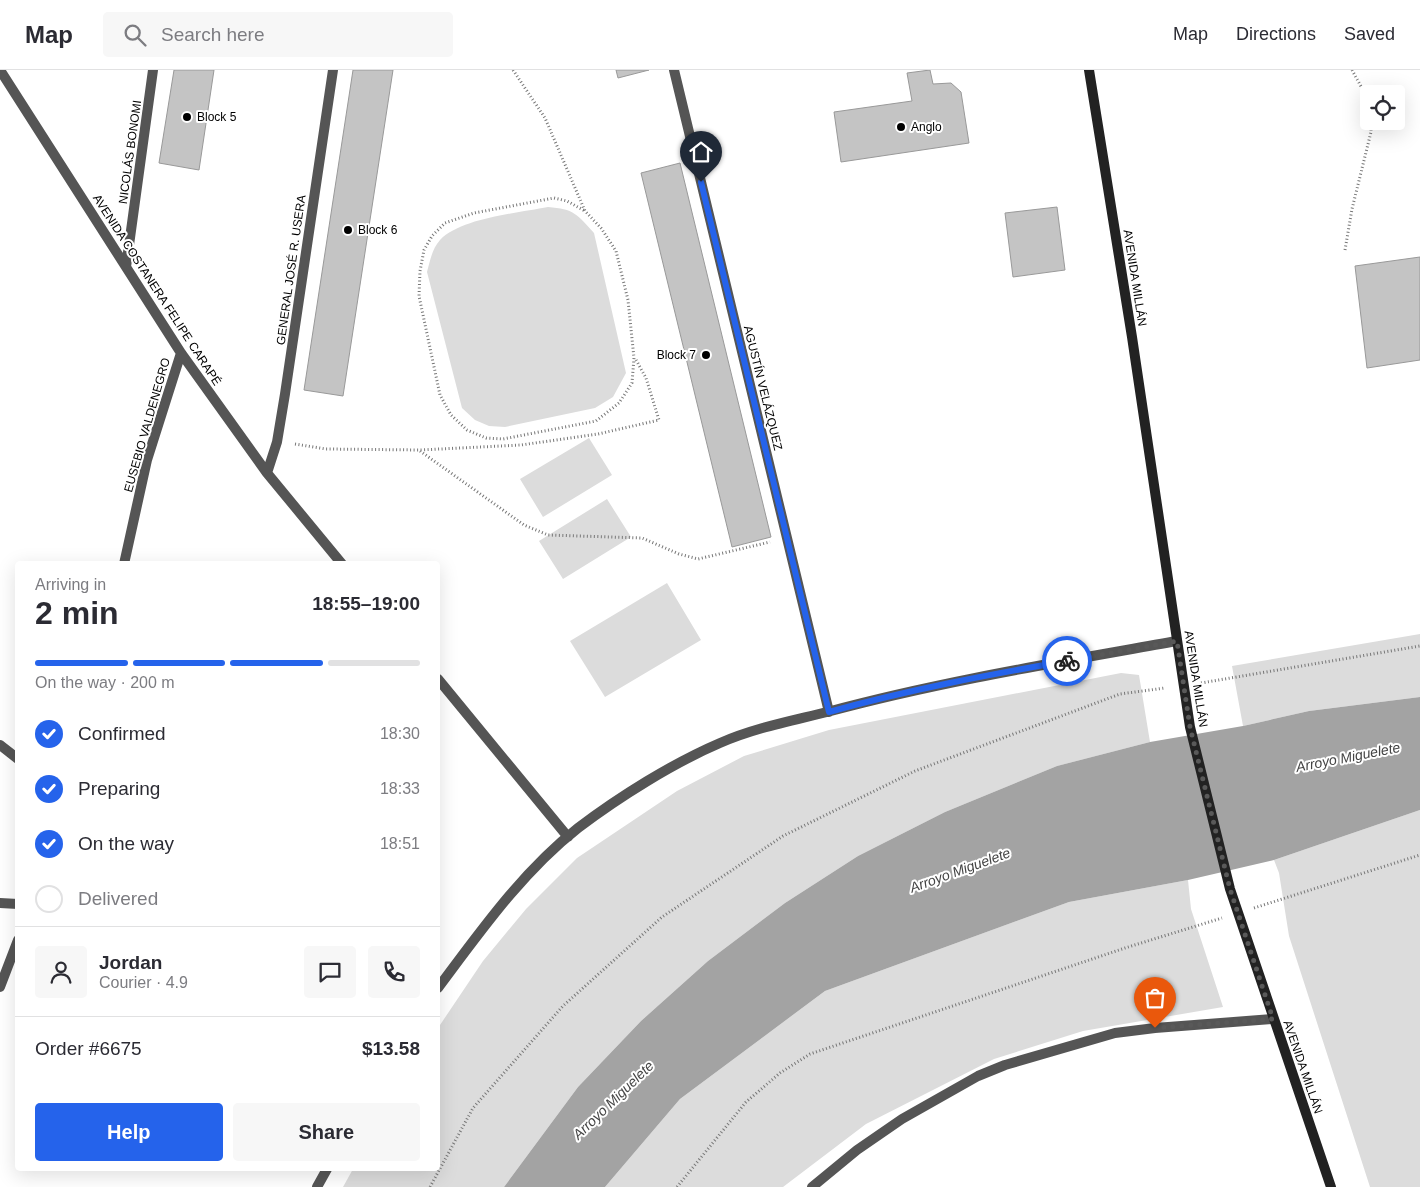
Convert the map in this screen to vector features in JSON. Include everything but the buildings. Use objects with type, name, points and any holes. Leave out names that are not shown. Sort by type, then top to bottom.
[{"type":"main road","name":"AVENIDA MILLÁN","points":[[1089,70],[1190,727],[1230,889],[1331,1187]]},
{"type":"street","name":"AVENIDA COSTANERA FELIPE CARAPÉ","points":[[0,70],[181,353],[267,473],[340,561]]},
{"type":"street","name":"NICOLÁS BONOMI","points":[[126,267],[153,70]]},
{"type":"street","name":"GENERAL JOSÉ R. USERA","points":[[267,473],[277,442],[333,70]]},
{"type":"street","name":"AGUSTÍN VELÁZQUEZ","points":[[674,70],[829,712]]},
{"type":"street","name":"EUSEBIO VALDENEGRO","points":[[125,561],[147,460],[181,353]]},
{"type":"street","points":[[440,985],[500,906],[542,861],[568,837],[617,800],[683,761],[721,742],[761,729],[876,698],[1004,672],[1177,641]]},
{"type":"street","points":[[440,681],[568,837]]},
{"type":"street","points":[[0,745],[15,757]]},
{"type":"street","points":[[0,903],[15,904]]},
{"type":"street","points":[[0,987],[15,948]]},
{"type":"street","points":[[812,1187],[857,1150],[902,1119],[978,1076],[1005,1065],[1115,1033],[1273,1019]]},
{"type":"street","points":[[317,1187],[326,1171]]},
{"type":"path","points":[[513,70],[545,118],[585,211]]},
{"type":"path","points":[[1352,70],[1360,85]]},
{"type":"path","points":[[1346,250],[1352,209],[1371,130]]},
{"type":"path","points":[[554,198],[567,201],[585,211],[601,228],[616,251],[628,300],[634,358],[632,384],[619,403],[596,421],[503,439],[486,438],[466,430],[451,415],[440,395],[419,296],[420,270],[424,250],[432,236],[445,223],[474,212],[554,198]]},
{"type":"path","points":[[277,442],[326,449],[420,450],[521,445],[598,434],[659,420],[646,378],[634,358]]},
{"type":"path","points":[[420,450],[524,525],[548,535],[642,538],[679,554],[698,559],[786,537]]},
{"type":"path","points":[[440,1169],[473,1108],[563,1006],[662,917],[783,836],[915,772],[1120,694],[1184,686],[1420,646]]},
{"type":"path","points":[[677,1187],[746,1102],[780,1073],[810,1054],[1125,948],[1420,855]]},
{"type":"path","points":[[430,1187],[439,1171]]},
{"type":"shaded area","points":[[548,207],[569,211],[583,221],[594,233],[626,373],[613,397],[595,408],[505,427],[489,426],[475,420],[462,408],[427,272],[429,264],[433,251],[440,240],[462,226],[475,221]]},
{"type":"shaded area","points":[[589,438],[612,475],[543,517],[520,479]]},
{"type":"shaded area","points":[[607,499],[631,537],[563,579],[539,541]]},
{"type":"shaded area","points":[[667,583],[701,640],[605,697],[570,641]]},
{"type":"shaded area","points":[[1420,634],[1420,697],[1309,711],[1243,726],[1232,666]]},
{"type":"shaded area","points":[[1121,673],[1139,675],[1150,742],[1057,766],[945,812],[858,856],[785,903],[708,961],[641,1021],[578,1087],[504,1187],[343,1187],[352,1171],[440,1171],[440,1025],[483,961],[526,909],[577,858],[677,791],[744,756],[829,730]]},
{"type":"shaded area","points":[[1420,810],[1420,1187],[1370,1187],[1289,936],[1279,873],[1274,860]]},
{"type":"shaded area","points":[[1188,880],[1191,909],[1223,1007],[1083,1031],[994,1059],[866,1124],[783,1187],[605,1187],[680,1099],[825,991],[1069,902]]},
{"type":"water","name":"Arroyo Miguelete","points":[[1420,697],[1420,810],[1274,860],[1188,880],[1069,902],[825,991],[680,1099],[605,1187],[504,1187],[578,1087],[641,1021],[708,961],[785,903],[858,856],[945,812],[1057,766],[1150,742],[1243,726],[1309,711]]},
{"type":"way so far","points":[[1067,661],[1177,641],[1190,727],[1230,889],[1273,1019],[1155,1028]]},
{"type":"place","name":"Block 5","points":[[187,117]]},
{"type":"place","name":"Anglo","points":[[901,127]]},
{"type":"place","name":"Block 6","points":[[348,230]]},
{"type":"place","name":"Block 7","points":[[706,355]]},
{"type":"route","points":[[701,182],[829,712],[876,698],[1067,661]]}]
